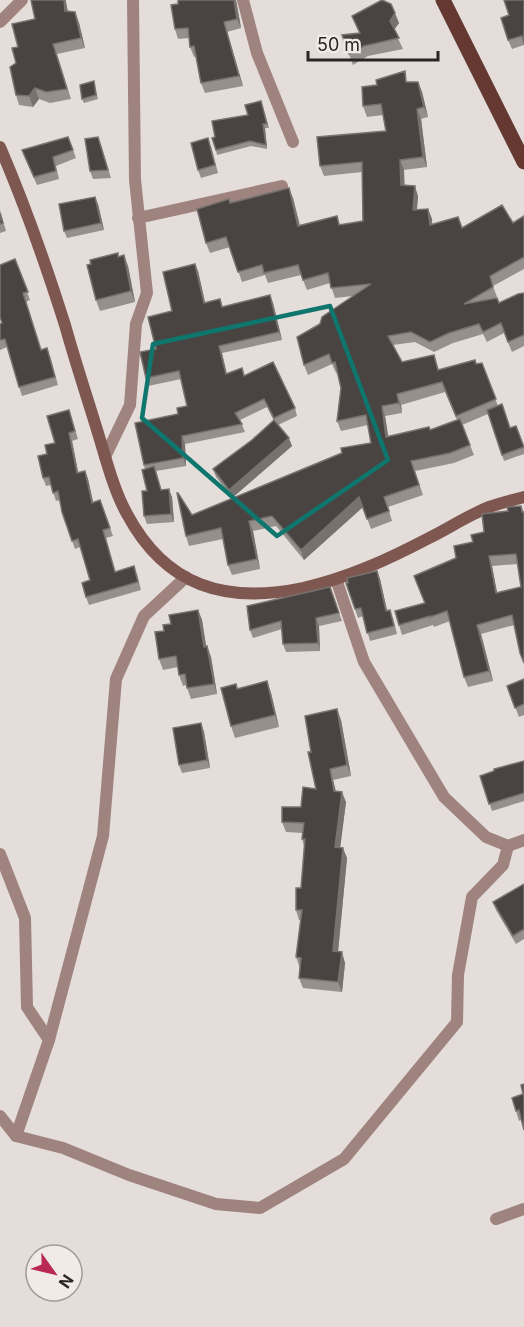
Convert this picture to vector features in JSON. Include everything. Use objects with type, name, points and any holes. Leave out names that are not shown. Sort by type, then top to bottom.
[{"type":"main road","points":[[443,0],[524,162]]},
{"type":"main road","points":[[0,147],[51,278],[105,457],[126,513],[139,533],[162,559],[186,577],[204,586],[229,593],[254,595],[304,587],[351,575],[488,507],[524,497]]},
{"type":"street","points":[[0,21],[22,0]]},
{"type":"street","points":[[105,457],[130,405],[136,324],[147,293],[135,180],[133,0]]},
{"type":"street","points":[[243,0],[257,53],[293,142]]},
{"type":"street","points":[[138,218],[282,186]]},
{"type":"street","points":[[16,1136],[49,1040],[103,836],[116,679],[144,616],[186,577]]},
{"type":"street","points":[[336,579],[364,662],[444,797],[486,837],[508,846],[524,840]]},
{"type":"street","points":[[0,1116],[16,1136],[63,1148],[129,1175],[216,1204],[260,1208],[344,1159],[457,1022],[458,975],[472,897],[503,865],[508,846]]},
{"type":"street","points":[[0,854],[25,918],[27,1007],[49,1040]]},
{"type":"street","points":[[496,1219],[524,1209]]},
{"type":"highlighted area","points":[[330,306],[388,460],[277,536],[142,418],[153,344]]},
{"type":"building","points":[[31,0],[64,0],[65,11],[75,12],[81,38],[53,44],[67,89],[46,92],[35,88],[29,96],[16,95],[10,67],[16,63],[12,48],[18,47],[12,24],[35,19]]},
{"type":"building","points":[[178,0],[234,0],[237,19],[224,22],[239,76],[201,83],[194,46],[190,47],[188,28],[175,29],[171,5],[178,4]]},
{"type":"building","points":[[382,0],[391,4],[395,13],[390,21],[399,38],[364,46],[349,54],[342,35],[360,33],[352,16]]},
{"type":"building","points":[[504,0],[524,0],[524,44],[522,36],[508,40],[501,18],[509,15]]},
{"type":"building","points":[[405,71],[406,82],[418,82],[424,107],[417,109],[423,157],[400,160],[401,185],[415,186],[413,210],[428,209],[430,225],[458,217],[462,228],[502,205],[513,223],[524,216],[524,257],[490,276],[493,287],[464,304],[497,298],[499,303],[524,293],[524,335],[508,342],[501,323],[483,332],[479,324],[449,333],[430,342],[411,332],[388,336],[402,362],[434,355],[438,370],[475,360],[476,364],[482,363],[496,399],[456,416],[442,382],[397,394],[399,403],[382,406],[386,437],[429,427],[430,430],[460,419],[470,445],[450,453],[411,461],[419,485],[384,497],[389,511],[367,519],[359,497],[301,550],[272,516],[249,521],[257,559],[228,565],[221,528],[186,536],[177,493],[192,515],[342,453],[341,448],[371,443],[366,415],[337,421],[341,388],[335,362],[332,363],[329,354],[304,365],[297,337],[320,324],[322,317],[371,284],[331,288],[328,273],[303,280],[298,265],[264,273],[262,265],[238,272],[226,237],[206,243],[197,209],[229,199],[230,203],[289,188],[298,226],[337,216],[339,225],[363,221],[362,162],[320,166],[317,137],[386,131],[381,104],[363,106],[362,87],[377,85],[376,80]]},
{"type":"building","points":[[94,81],[96,95],[82,99],[80,85]]},
{"type":"building","points":[[261,101],[267,124],[263,124],[266,145],[250,141],[216,150],[212,138],[215,137],[212,121],[248,115],[245,105]]},
{"type":"building","points":[[68,137],[73,150],[53,157],[56,171],[34,177],[22,150]]},
{"type":"building","points":[[98,137],[108,170],[90,171],[85,139]]},
{"type":"building","points":[[208,138],[215,165],[198,170],[191,143]]},
{"type":"building","points":[[95,197],[101,223],[64,231],[59,204]]},
{"type":"building","points":[[118,253],[118,257],[124,255],[131,291],[96,300],[87,265],[91,264],[90,260]]},
{"type":"building","points":[[15,259],[28,292],[23,293],[41,350],[47,348],[55,377],[19,387],[5,339],[0,340],[0,324],[2,323],[0,265]]},
{"type":"building","points":[[195,264],[204,303],[220,299],[222,307],[270,295],[279,332],[219,346],[226,374],[242,368],[244,376],[273,362],[295,408],[274,418],[264,399],[235,413],[242,424],[182,436],[183,458],[144,465],[135,423],[178,414],[177,408],[187,406],[179,371],[146,378],[140,352],[156,349],[148,317],[172,311],[163,272]]},
{"type":"building","points":[[502,404],[510,428],[516,426],[524,447],[502,455],[487,410]]},
{"type":"building","points":[[69,410],[75,431],[69,433],[77,473],[85,471],[92,503],[100,500],[110,528],[103,530],[115,572],[134,566],[138,582],[86,597],[82,583],[90,580],[78,539],[72,541],[62,512],[58,491],[53,493],[49,477],[43,478],[38,456],[47,454],[45,445],[55,443],[47,416]]},
{"type":"building","points":[[274,420],[289,438],[229,490],[213,469],[252,440]]},
{"type":"building","points":[[154,466],[161,490],[169,489],[171,514],[144,516],[142,491],[147,491],[142,470]]},
{"type":"building","points":[[521,506],[524,512],[524,663],[512,615],[477,625],[489,671],[464,677],[447,611],[399,625],[395,611],[425,603],[414,576],[456,558],[454,546],[473,542],[471,535],[484,532],[482,514],[508,511],[507,507]],"holes":[[[516,554],[521,587],[496,593],[489,556]]]},
{"type":"building","points":[[377,571],[386,611],[390,610],[394,626],[367,633],[361,608],[355,609],[346,583],[348,583],[347,578]]},
{"type":"building","points":[[330,587],[339,613],[316,618],[318,643],[283,644],[281,621],[250,630],[247,606]]},
{"type":"building","points":[[198,610],[204,647],[207,646],[214,684],[187,688],[185,674],[179,675],[176,656],[159,659],[155,632],[164,631],[163,625],[171,624],[169,615]]},
{"type":"building","points":[[524,679],[524,704],[515,708],[507,686]]},
{"type":"building","points":[[267,681],[275,715],[231,726],[221,688],[236,684],[237,689]]},
{"type":"building","points":[[337,709],[347,765],[330,769],[334,791],[342,792],[335,847],[343,848],[333,951],[342,952],[338,982],[299,978],[301,958],[296,957],[302,910],[296,910],[296,888],[301,888],[304,823],[282,822],[282,807],[301,807],[303,787],[316,789],[308,752],[311,752],[305,716]]},
{"type":"building","points":[[201,723],[207,760],[179,765],[173,728]]},
{"type":"building","points":[[524,761],[524,793],[489,804],[480,776],[494,769]]},
{"type":"building","points":[[524,884],[524,929],[513,936],[493,902]]},
{"type":"building","points":[[524,1084],[524,1130],[519,1110],[516,1111],[512,1098],[523,1094],[521,1085]]}]
